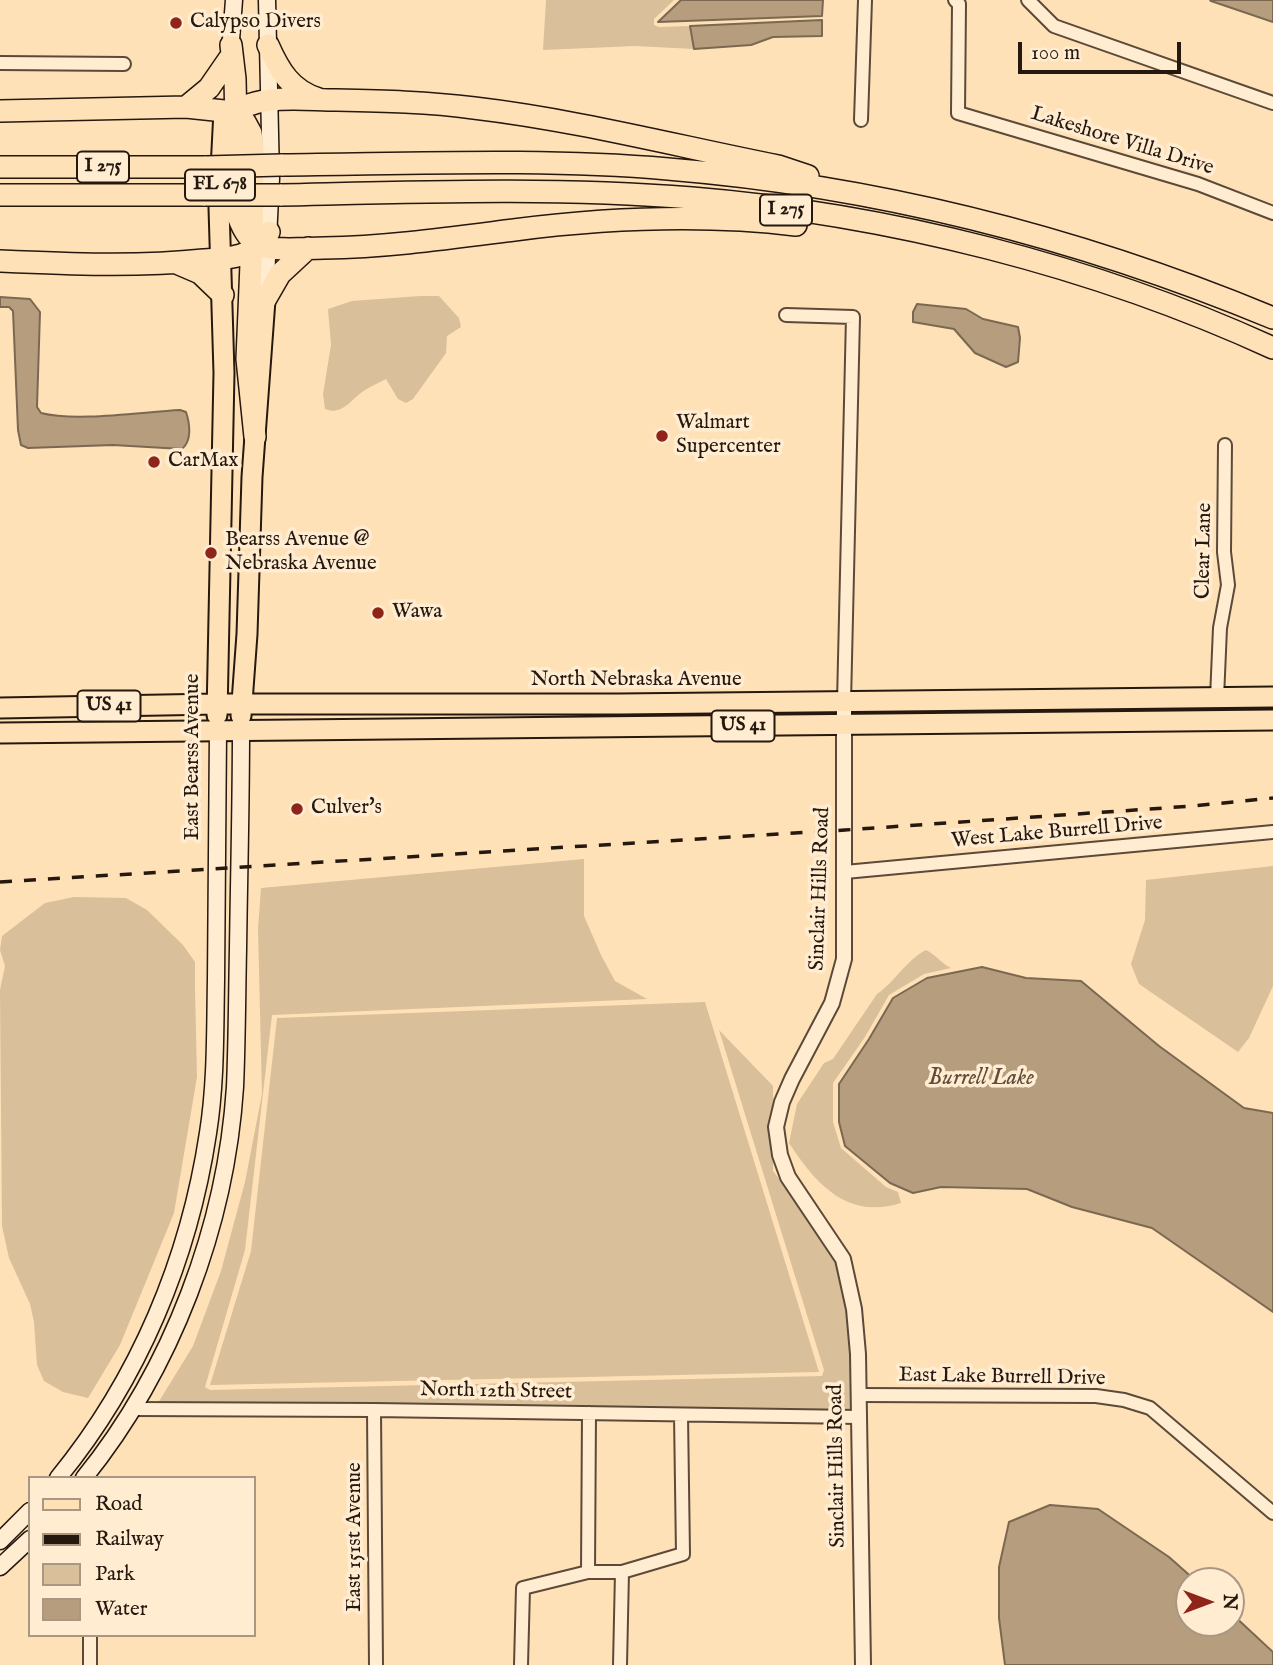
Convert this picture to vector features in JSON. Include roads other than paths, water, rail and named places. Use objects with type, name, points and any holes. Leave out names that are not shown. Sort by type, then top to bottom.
[{"type":"highway","points":[[268,45],[290,83],[305,94],[324,100]]},
{"type":"highway","points":[[186,107],[209,88],[230,52]]},
{"type":"highway","points":[[230,52],[230,115],[238,216],[245,233],[261,243],[308,248],[386,246],[557,225],[624,220],[704,219],[832,228],[883,226]]},
{"type":"highway","points":[[0,111],[186,107],[230,115],[253,102],[270,100],[442,104],[543,118],[778,166],[859,194]]},
{"type":"highway","name":"I 275","points":[[0,167],[599,165],[733,175],[859,194],[959,214],[1055,239],[1189,284],[1273,318]]},
{"type":"highway","name":"I 275","points":[[0,195],[280,195],[449,191],[616,193],[748,204],[883,226],[994,251],[1173,308],[1273,348]]},
{"type":"highway","points":[[0,261],[71,264],[177,263],[222,258],[261,243]]},
{"type":"highway","points":[[255,437],[247,359],[261,243]]},
{"type":"highway","points":[[265,300],[284,268],[308,248]]},
{"type":"highway","points":[[177,263],[200,273],[223,295]]},
{"type":"main road","points":[[230,52],[234,0]]},
{"type":"main road","name":"FL 678","points":[[241,731],[255,437],[265,300],[261,243],[271,188],[267,0]]},
{"type":"main road","name":"East Bearss Avenue","points":[[59,1476],[110,1407],[143,1345],[187,1235],[209,1132],[214,1075],[217,704],[225,373],[219,208],[230,115]]},
{"type":"main road","name":"North Nebraska Avenue","points":[[0,708],[217,704],[620,704],[1273,697]]},
{"type":"main road","points":[[1109,722],[1112,715],[1121,711],[1200,709],[1217,698]]},
{"type":"main road","points":[[967,724],[977,717],[996,713],[1062,711],[1084,699]]},
{"type":"main road","points":[[520,728],[521,721],[535,713],[603,713],[620,704]]},
{"type":"main road","name":"US 41","points":[[0,733],[1273,720]]},
{"type":"main road","points":[[85,1476],[133,1409],[163,1353],[190,1291],[212,1221],[227,1153],[234,1088],[241,731]]},
{"type":"main road","points":[[0,1541],[28,1513]]},
{"type":"main road","points":[[0,1567],[28,1541]]},
{"type":"street","points":[[860,120],[865,0]]},
{"type":"street","name":"Lakeshore Villa Drive","points":[[955,0],[959,4],[958,113],[1198,184],[1273,213]]},
{"type":"street","points":[[1028,0],[1054,26],[1273,103]]},
{"type":"street","points":[[0,63],[124,64]]},
{"type":"street","name":"Sinclair Hills Road","points":[[786,315],[853,317],[844,702],[844,959],[832,1003],[782,1102],[776,1127],[780,1155],[788,1177],[843,1259],[854,1309],[858,1354],[863,1665]]},
{"type":"street","name":"Clear Lane","points":[[1217,698],[1220,628],[1228,585],[1224,552],[1225,445]]},
{"type":"street","name":"West Lake Burrell Drive","points":[[845,872],[1273,832]]},
{"type":"street","name":"East Lake Burrell Drive","points":[[858,1395],[1096,1396],[1124,1399],[1150,1408],[1273,1513]]},
{"type":"street","name":"North 12th Street","points":[[133,1409],[858,1417]]},
{"type":"street","name":"East 151st Avenue","points":[[374,1410],[376,1665]]},
{"type":"street","points":[[588,1572],[590,1413]]},
{"type":"street","points":[[521,1665],[523,1588],[588,1572],[622,1572],[683,1553],[681,1415]]},
{"type":"street","points":[[620,1665],[622,1572]]},
{"type":"street","points":[[90,1637],[90,1665]]},
{"type":"water","points":[[681,0],[823,0],[822,16],[658,22]]},
{"type":"water","points":[[1273,0],[1273,22],[1211,1]]},
{"type":"water","points":[[822,20],[822,36],[773,37],[751,45],[694,49],[690,26]]},
{"type":"water","points":[[0,297],[30,299],[40,312],[37,407],[41,413],[90,417],[180,410],[186,412],[188,422],[189,437],[185,446],[182,449],[113,445],[28,448],[21,445],[18,430],[13,311],[9,307],[0,307]]},
{"type":"water","points":[[917,304],[966,309],[983,319],[1018,327],[1018,362],[1006,367],[975,353],[954,329],[913,322],[913,312]]},
{"type":"water","name":"Burrell Lake","points":[[982,967],[1026,978],[1081,981],[1159,1046],[1244,1108],[1273,1113],[1273,1312],[1152,1228],[1072,1207],[1027,1189],[941,1187],[913,1193],[890,1183],[845,1146],[839,1122],[839,1084],[893,998],[927,978]]},
{"type":"water","points":[[1050,1505],[1098,1509],[1180,1567],[1175,1567],[1175,1637],[1245,1637],[1245,1626],[1273,1652],[1273,1665],[1005,1665],[999,1618],[999,1567],[1009,1522]]},
{"type":"railway","points":[[0,882],[845,830],[1273,798]]},
{"type":"place","name":"Calypso Divers","points":[[176,23]]},
{"type":"place","name":"Walmart Supercenter","points":[[662,436]]},
{"type":"place","name":"CarMax","points":[[154,462]]},
{"type":"place","name":"Bearss Avenue @ Nebraska Avenue","points":[[211,553]]},
{"type":"place","name":"Wawa","points":[[378,613]]},
{"type":"place","name":"Culver's","points":[[297,809]]}]
